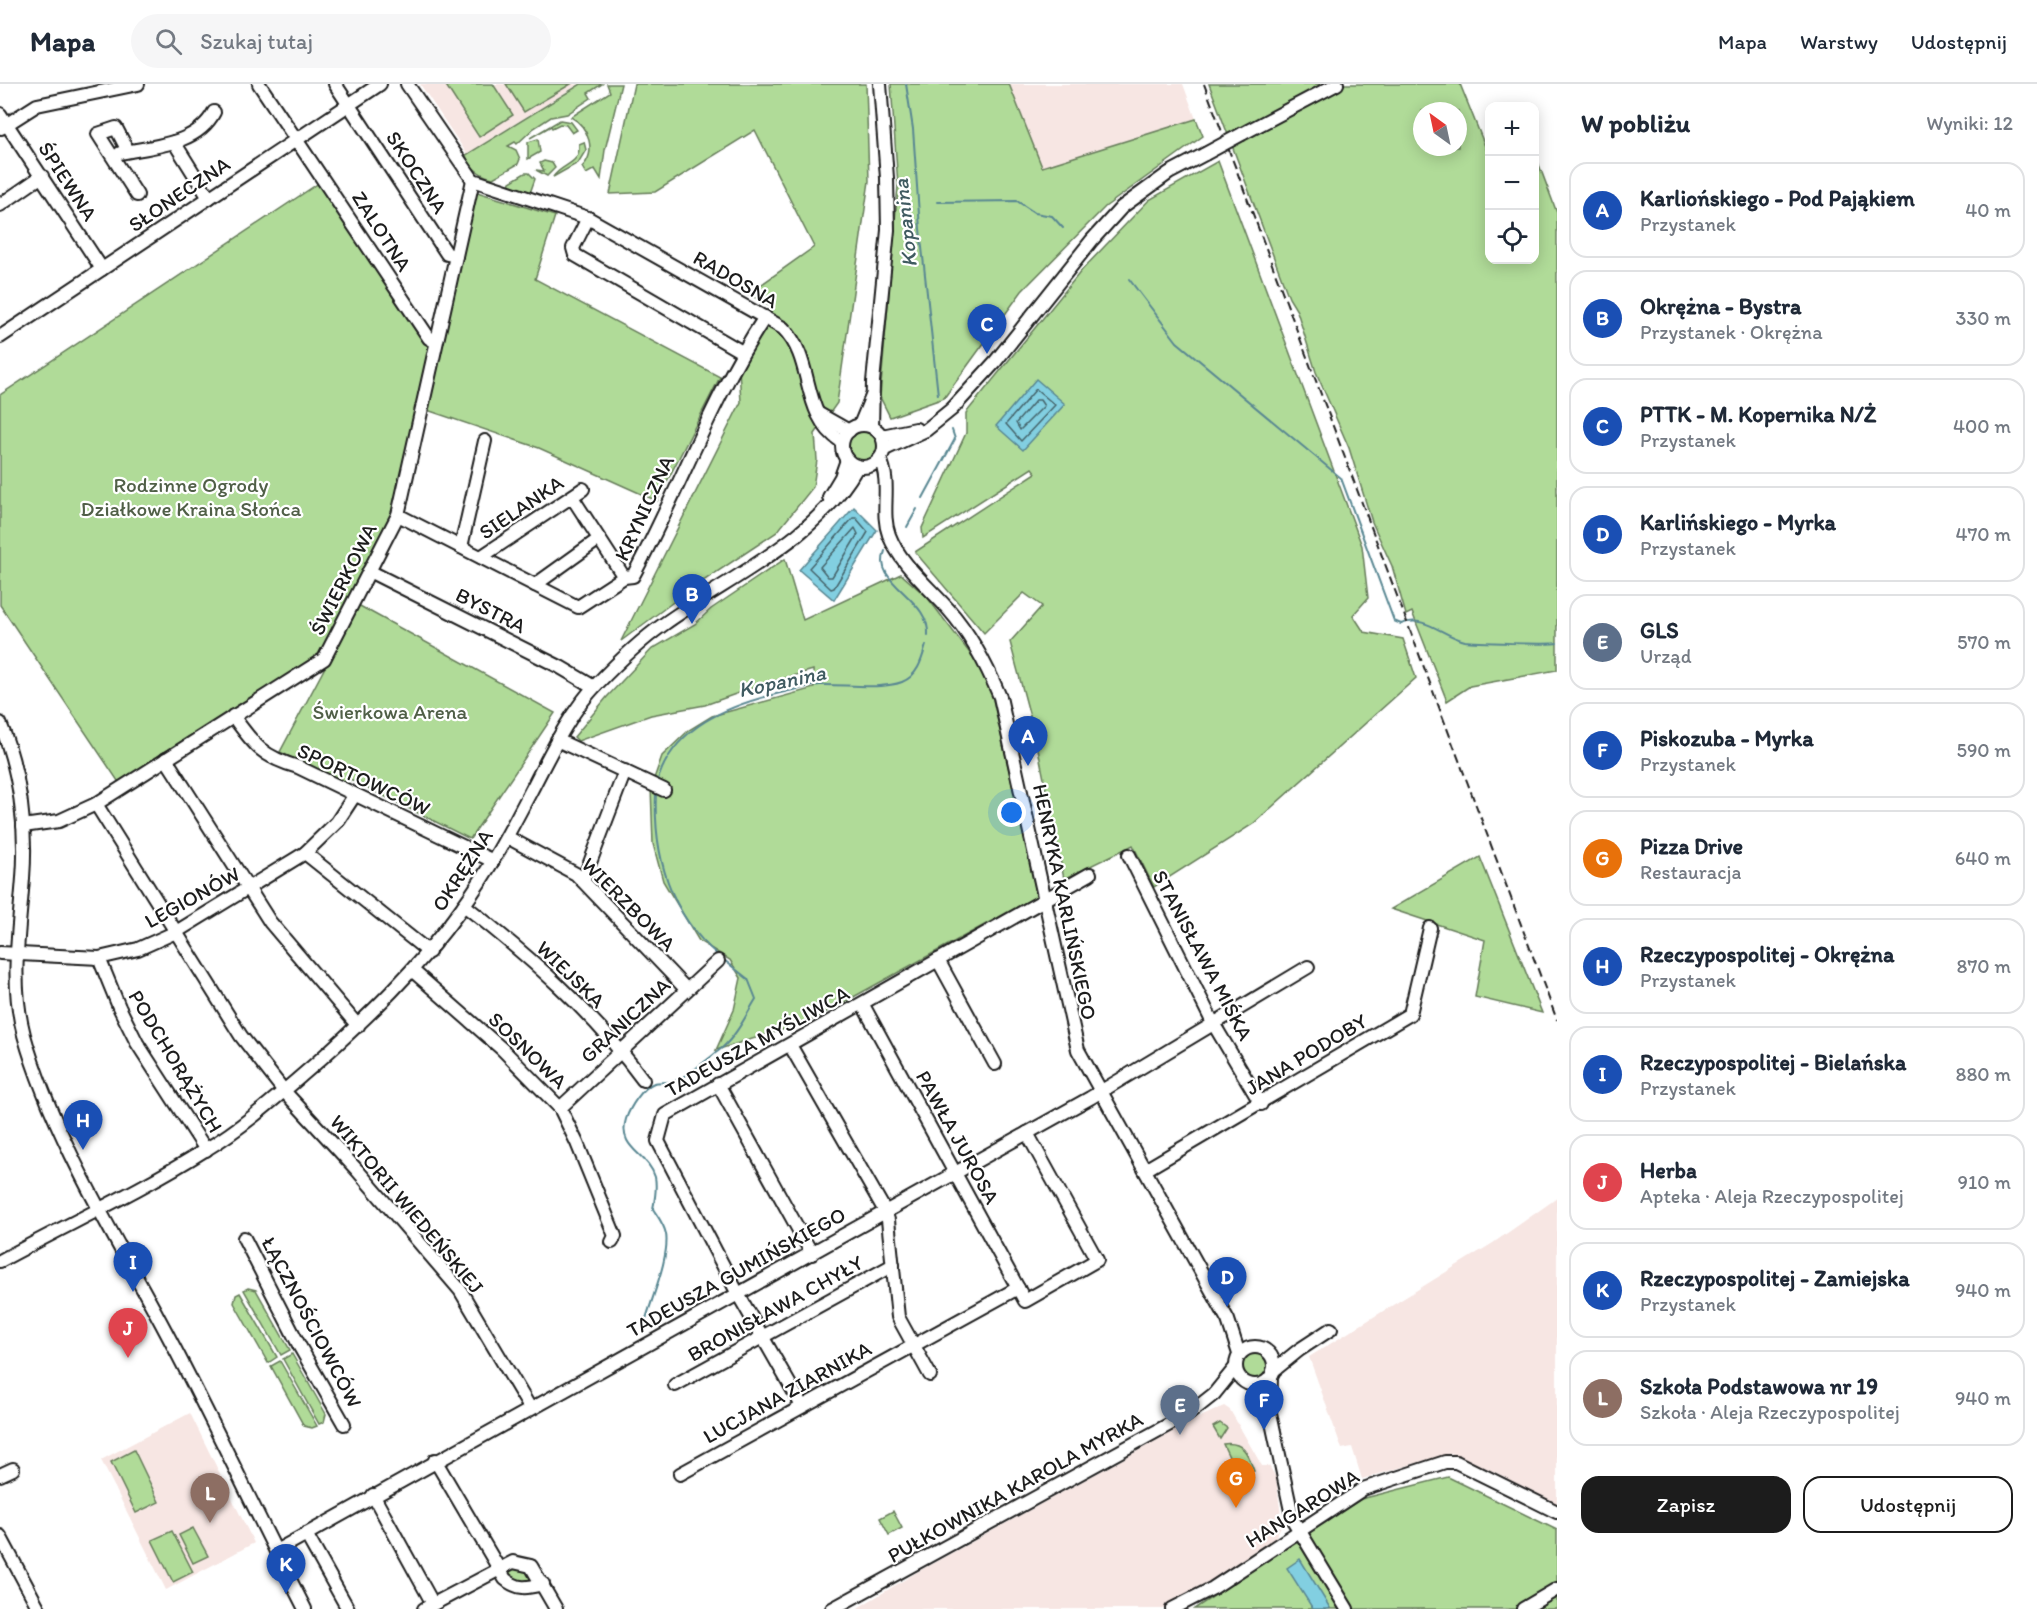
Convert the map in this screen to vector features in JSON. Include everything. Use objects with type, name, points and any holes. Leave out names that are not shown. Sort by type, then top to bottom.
[{"type":"street","points":[[2,122],[37,105],[138,84]]},
{"type":"street","name":"ZALOTNA","points":[[259,84],[429,338],[436,342]]},
{"type":"street","name":"SKOCZNA","points":[[335,84],[447,254],[456,256]]},
{"type":"street","name":"SŁONECZNA","points":[[0,337],[380,84]]},
{"type":"street","points":[[407,84],[473,180]]},
{"type":"street","points":[[880,84],[887,178],[888,230],[872,396],[856,431],[870,456],[912,431],[939,419],[965,397],[1084,249],[1122,207],[1169,173],[1337,84]]},
{"type":"street","points":[[110,155],[189,137],[205,126],[214,112]]},
{"type":"street","name":"ŚPIEWNA","points":[[2,122],[42,176],[102,269]]},
{"type":"street","points":[[128,151],[116,128],[98,134],[137,195]]},
{"type":"street","points":[[174,142],[209,198]]},
{"type":"street","points":[[0,205],[42,176]]},
{"type":"street","name":"RADOSNA","points":[[473,180],[588,218],[783,328],[799,350],[809,392],[825,429],[856,431],[870,456]]},
{"type":"street","name":"ŚWIERKOWA","points":[[23,826],[59,821],[96,804],[324,659],[398,515],[473,180]]},
{"type":"street","points":[[588,218],[573,248],[575,255],[742,352]]},
{"type":"street","name":"KRYNICZNA","points":[[398,515],[578,607],[624,577],[633,576],[658,530],[697,440],[742,352],[765,317]]},
{"type":"street","points":[[461,547],[485,441]]},
{"type":"street","name":"HENRYKA KARLIŃSKIEGO","points":[[870,456],[885,490],[889,536],[910,567],[960,624],[981,655],[1000,697],[1075,1040],[1228,1320],[1239,1354]]},
{"type":"street","name":"OKRĘŻNA","points":[[0,1261],[206,1150],[240,1127],[358,1026],[413,972],[464,905],[507,837],[557,740],[594,687],[636,646],[664,624],[817,519],[837,500],[870,456]]},
{"type":"street","name":"SIELANKA","points":[[481,557],[583,489]]},
{"type":"street","points":[[572,497],[624,577]]},
{"type":"street","points":[[535,585],[599,538]]},
{"type":"street","name":"BYSTRA","points":[[369,571],[557,665],[594,687]]},
{"type":"street","name":"SPORTOWCÓW","points":[[233,716],[264,754],[298,767],[354,796],[493,861]]},
{"type":"street","points":[[0,723],[15,774],[23,826],[23,878],[15,954],[15,993],[29,1050],[57,1120],[305,1609]]},
{"type":"street","points":[[557,740],[664,790]]},
{"type":"street","points":[[166,759],[247,890],[297,956],[358,1026]]},
{"type":"street","points":[[583,881],[625,771]]},
{"type":"street","name":"LEGIONÓW","points":[[0,953],[99,958],[138,949],[176,932],[305,853],[337,822],[354,796]]},
{"type":"street","name":"WIKTORII WIEDEŃSKIEJ","points":[[96,804],[241,1036],[284,1091],[460,1290],[530,1408]]},
{"type":"street","name":"WIERZBOWA","points":[[507,837],[558,863],[583,881],[686,989]]},
{"type":"street","points":[[305,853],[429,952]]},
{"type":"street","name":"STANISŁAWA MIŚKA","points":[[1129,855],[1214,1023],[1261,1104]]},
{"type":"street","name":"TADEUSZA MYŚLIWCA","points":[[802,1406],[738,1294],[658,1141],[665,1114],[863,1005],[1090,874]]},
{"type":"street","name":"WIEJSKA","points":[[464,905],[563,991],[621,1050],[643,1080]]},
{"type":"street","name":"JANA PODOBY","points":[[1145,1170],[1261,1104],[1410,1014],[1430,928]]},
{"type":"street","name":"PODCHORĄŻYCH","points":[[99,958],[119,1007],[137,1042],[206,1150]]},
{"type":"street","points":[[938,960],[995,1064]]},
{"type":"street","name":"GRANICZNA","points":[[560,1108],[718,961]]},
{"type":"street","name":"TADEUSZA GUMIŃSKIEGO","points":[[276,1551],[435,1460],[812,1254],[1027,1133],[1308,967]]},
{"type":"street","name":"SOSNOWA","points":[[413,972],[502,1050],[560,1108],[577,1143],[615,1236],[612,1242]]},
{"type":"street","name":"PAWŁA JUROSA","points":[[863,1005],[1018,1288]]},
{"type":"street","points":[[790,1045],[885,1211],[893,1265],[895,1307],[930,1375]]},
{"type":"street","points":[[718,1084],[812,1254]]},
{"type":"street","points":[[1018,1288],[1025,1301],[1097,1260],[1027,1133]]},
{"type":"street","name":"ŁĄCZNOŚCIOWCÓW","points":[[244,1238],[300,1347],[345,1424]]},
{"type":"street","name":"BRONISŁAWA CHYŁY","points":[[675,1385],[893,1265]]},
{"type":"street","name":"LUCJANA ZIARNIKA","points":[[680,1474],[1018,1288]]},
{"type":"street","name":"HENRYKA KARLIŃSKIEGO","points":[[1228,1320],[1254,1347]]},
{"type":"street","points":[[1249,1384],[1262,1384],[1299,1350],[1332,1329]]},
{"type":"street","points":[[1270,1413],[1249,1384],[1238,1376],[1235,1368],[1239,1354],[1254,1347],[1270,1354],[1299,1350]]},
{"type":"street","points":[[1270,1354],[1272,1374],[1270,1413],[1291,1514],[1347,1609]]},
{"type":"street","name":"PUŁKOWNIKA KAROLA MYRKA","points":[[832,1609],[1191,1413],[1214,1394],[1235,1368]]},
{"type":"street","name":"PUŁKOWNIKA KAROLA MYRKA","points":[[1214,1394],[1249,1384]]},
{"type":"street","points":[[435,1460],[498,1569],[513,1586],[526,1589],[543,1584]]},
{"type":"street","name":"HANGAROWA","points":[[1172,1609],[1213,1588],[1364,1489],[1451,1461],[1557,1512]]},
{"type":"street","points":[[0,1475],[13,1469]]},
{"type":"street","points":[[373,1495],[429,1606],[513,1562],[531,1566],[556,1609]]},
{"type":"street","points":[[306,1534],[348,1609]]},
{"type":"street","points":[[0,1536],[39,1609]]},
{"type":"street","points":[[1523,1609],[1557,1589]]},
{"type":"shaded area","points":[[420,84],[579,84],[467,154]]},
{"type":"shaded area","points":[[1009,84],[1183,84],[1196,119],[1042,167]]},
{"type":"shaded area","points":[[1557,1198],[1557,1506],[1497,1473],[1451,1453],[1362,1479],[1352,1447],[1342,1449],[1309,1357],[1493,1243]]},
{"type":"shaded area","points":[[1224,1406],[1230,1410],[1262,1466],[1269,1466],[1276,1477],[1282,1524],[1273,1542],[1191,1596],[1163,1609],[856,1609],[919,1571],[1192,1421]]},
{"type":"shaded area","points":[[190,1413],[254,1543],[166,1590],[101,1460]]},
{"type":"green space","points":[[445,84],[493,84],[513,115],[479,137]]},
{"type":"green space","points":[[506,84],[571,84],[524,112]]},
{"type":"green space","points":[[581,84],[602,84],[588,93],[591,98],[567,114],[551,117],[534,128],[517,144],[515,142],[508,146],[516,150],[520,159],[518,164],[493,178],[480,173],[467,159],[466,155]]},
{"type":"green space","points":[[607,84],[621,84],[605,150],[601,179],[595,169],[586,174],[582,167],[589,154],[589,140],[582,127],[571,117],[610,92]]},
{"type":"green space","points":[[634,84],[866,84],[869,181],[837,403],[815,434],[817,460],[813,487],[777,532],[688,591],[621,641],[741,402],[739,368],[772,306],[748,294],[814,247],[755,130],[655,192],[610,194]]},
{"type":"green space","points":[[891,84],[1009,84],[1042,167],[1196,119],[1203,136],[1105,207],[1022,291],[944,398],[890,417],[880,397],[898,186]]},
{"type":"green space","points":[[1209,84],[1460,84],[1485,146],[1485,264],[1539,264],[1539,165],[1557,213],[1557,670],[1470,686],[1447,701],[1412,612],[1406,615],[1392,566],[1372,522],[1349,448],[1316,372],[1297,311],[1289,298]]},
{"type":"green space","points":[[560,120],[571,122],[577,130],[572,133],[566,125],[560,124],[552,128],[551,126],[530,138]]},
{"type":"green space","points":[[538,139],[540,152],[528,159],[528,142]]},
{"type":"green space","points":[[584,142],[586,150],[578,163],[553,177],[574,160],[579,151],[579,144]]},
{"type":"green space","points":[[544,161],[552,163],[555,168],[547,176],[536,170],[544,171],[540,163]]},
{"type":"green space","points":[[1218,161],[1362,546],[1368,598],[1353,615],[1364,632],[1403,639],[1416,678],[1253,824],[1154,887],[1133,845],[1064,879],[1036,739],[1010,642],[1042,606],[1024,593],[984,633],[915,552],[1036,473],[1032,468],[923,538],[922,528],[966,433],[966,413],[1082,270],[1149,200]]},
{"type":"green space","points":[[529,173],[535,179],[530,193],[509,186],[510,182]]},
{"type":"green space","name":"Rodzinne Ogrody Działkowe Kraina Słońca","points":[[322,181],[432,348],[393,516],[322,657],[120,784],[0,605],[0,395]]},
{"type":"green space","points":[[477,192],[555,216],[535,279],[720,377],[657,501],[539,448],[427,410],[471,199]]},
{"type":"green space","points":[[863,432],[873,436],[877,446],[873,456],[863,460],[853,456],[849,446],[853,436]]},
{"type":"green space","points":[[785,559],[803,620],[901,574],[927,597],[988,677],[1037,896],[808,1022],[716,1050],[734,1010],[741,978],[730,960],[699,941],[663,881],[653,844],[651,787],[662,756],[689,730],[712,716],[814,688],[813,670],[705,705],[651,715],[578,741],[574,737],[607,697],[652,649],[695,624],[711,609]]},
{"type":"green space","name":"Świerkowa Arena","points":[[358,605],[555,713],[470,839],[350,779],[347,784],[280,752]]},
{"type":"green space","points":[[1480,857],[1542,1013],[1475,997],[1485,940],[1391,909]]},
{"type":"green space","points":[[248,1288],[256,1290],[290,1350],[281,1355],[244,1290]]},
{"type":"green space","points":[[240,1293],[277,1357],[268,1363],[234,1303],[236,1295]]},
{"type":"green space","points":[[1254,1353],[1263,1357],[1267,1366],[1263,1375],[1254,1379],[1245,1375],[1241,1366],[1245,1357]]},
{"type":"green space","points":[[292,1354],[326,1414],[324,1422],[319,1424],[283,1359]]},
{"type":"green space","points":[[280,1361],[317,1426],[312,1428],[304,1426],[271,1366]]},
{"type":"green space","points":[[1220,1423],[1227,1428],[1220,1439],[1213,1427]]},
{"type":"green space","points":[[1223,1444],[1236,1445],[1244,1450],[1254,1471],[1238,1476]]},
{"type":"green space","points":[[134,1450],[159,1502],[136,1513],[111,1462]]},
{"type":"green space","points":[[1448,1477],[1557,1530],[1557,1609],[1194,1609],[1361,1499]]},
{"type":"green space","points":[[893,1511],[902,1528],[889,1535],[880,1518]]},
{"type":"green space","points":[[193,1528],[208,1556],[193,1563],[179,1535]]},
{"type":"green space","points":[[172,1531],[193,1572],[173,1582],[152,1540]]},
{"type":"green space","points":[[521,1566],[536,1579],[527,1584],[508,1577],[508,1567]]},
{"type":"water","points":[[1036,379],[1065,404],[1023,450],[996,426]]},
{"type":"water","points":[[854,507],[877,530],[834,600],[799,570]]},
{"type":"water","points":[[1300,1559],[1329,1609],[1313,1609],[1287,1568]]},
{"type":"waterway","name":"Kopanina","points":[[906,84],[913,129],[920,229],[938,395]]},
{"type":"waterway","points":[[937,202],[1017,201],[1035,213],[1052,216],[1063,228]]},
{"type":"waterway","points":[[1129,279],[1177,342],[1341,478],[1394,621],[1401,624],[1410,622],[1426,624],[1465,641],[1557,643]]},
{"type":"waterway","name":"Kopanina","points":[[923,498],[955,439],[952,430]]},
{"type":"waterway","name":"Kopanina","points":[[907,527],[917,509]]},
{"type":"waterway","name":"Kopanina","points":[[885,551],[883,563],[886,573],[921,611],[928,636]]},
{"type":"waterway","name":"Kopanina","points":[[657,783],[664,764],[675,747],[689,733],[723,712],[761,698],[810,686],[873,686],[902,682],[916,671],[926,645]]},
{"type":"waterway","name":"Kopanina","points":[[656,792],[658,838],[668,882],[688,922],[719,956]]},
{"type":"waterway","name":"Kopanina","points":[[644,1326],[665,1255],[666,1234],[653,1209],[655,1177],[646,1162],[629,1144],[624,1129],[626,1119],[633,1104],[645,1089],[654,1083],[674,1081],[689,1073],[722,1048],[741,1025],[756,999],[748,979],[724,960]]},
{"type":"railway","points":[[1204,84],[1557,1020]]},
{"type":"place","name":"PTTK - M. Kopernika N/Ż","points":[[987,354]]},
{"type":"place","name":"Okrężna - Bystra","points":[[692,624]]},
{"type":"place","name":"Karliońskiego - Pod Pająkiem","points":[[1028,766]]},
{"type":"place","name":"Rzeczypospolitej - Okrężna","points":[[83,1150]]},
{"type":"place","name":"Rzeczypospolitej - Bielańska","points":[[133,1292]]},
{"type":"place","name":"Karlińskiego - Myrka","points":[[1227,1307]]},
{"type":"place","name":"Herba","points":[[128,1358]]},
{"type":"place","name":"Piskozuba - Myrka","points":[[1264,1430]]},
{"type":"place","name":"GLS","points":[[1180,1435]]},
{"type":"place","name":"Pizza Drive","points":[[1236,1508]]},
{"type":"place","name":"Szkoła Podstawowa nr 19","points":[[210,1523]]},
{"type":"place","name":"Rzeczypospolitej - Zamiejska","points":[[286,1594]]}]
